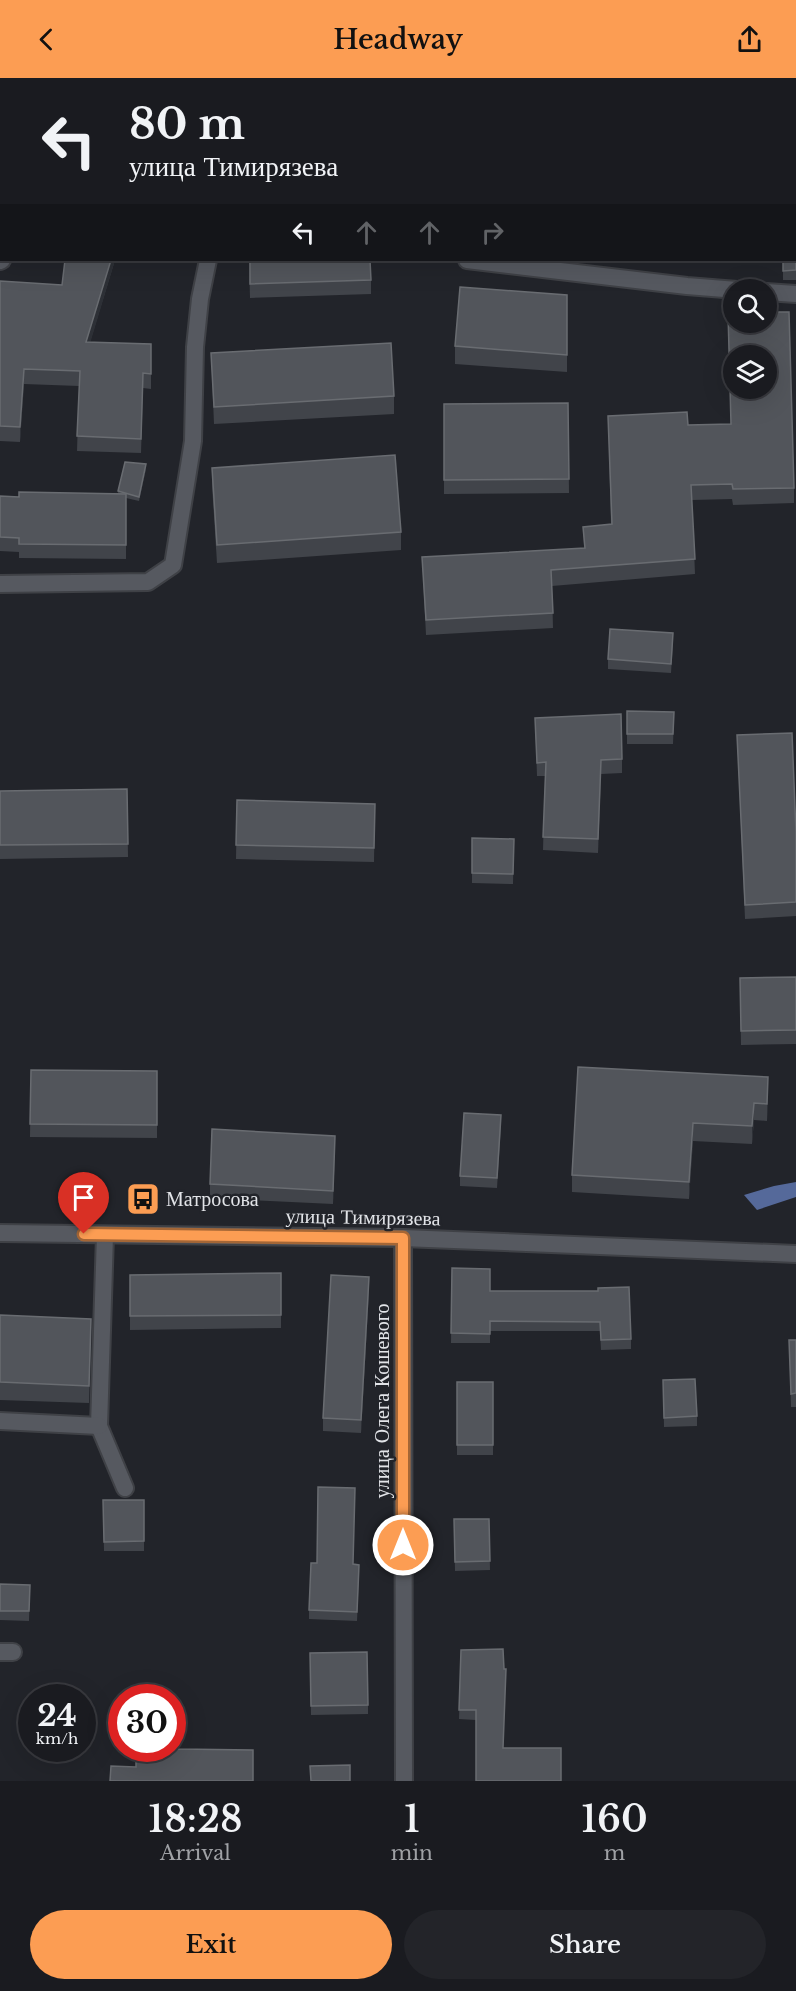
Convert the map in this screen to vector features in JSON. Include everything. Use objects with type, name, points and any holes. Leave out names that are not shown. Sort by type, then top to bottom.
[{"type":"street","points":[[0,584],[148,582],[173,565],[193,441],[195,347],[200,299],[208,261]]},
{"type":"street","points":[[476,261],[723,289]]},
{"type":"street","points":[[777,293],[796,294]]},
{"type":"street","name":"улица Тимирязева","points":[[0,1233],[403,1238],[796,1254]]},
{"type":"street","points":[[105,1235],[99,1426],[125,1488]]},
{"type":"street","name":"улица Олега Кошевого","points":[[403,1238],[404,1781]]},
{"type":"street","points":[[0,1421],[99,1426]]},
{"type":"water","points":[[796,1182],[796,1197],[757,1210],[744,1195],[774,1186]]},
{"type":"building","points":[[65,261],[111,261],[86,342],[151,344],[151,374],[143,373],[141,439],[77,436],[80,371],[24,369],[20,427],[0,426],[0,281],[62,285]]},
{"type":"building","points":[[250,261],[370,261],[371,280],[250,284]]},
{"type":"building","points":[[783,261],[796,261],[796,270],[783,271]]},
{"type":"building","points":[[460,287],[567,295],[567,355],[455,346]]},
{"type":"building","points":[[777,312],[789,312],[794,488],[733,489],[732,484],[691,485],[695,559],[551,570],[553,613],[426,620],[422,557],[585,548],[583,527],[612,524],[608,416],[687,412],[688,425],[731,424],[730,399],[777,399],[777,345],[729,345],[729,333],[777,333]]},
{"type":"building","points":[[391,343],[394,396],[214,407],[211,353]]},
{"type":"building","points":[[568,403],[569,479],[444,480],[444,404]]},
{"type":"building","points":[[395,455],[401,532],[217,545],[212,468]]},
{"type":"building","points":[[125,462],[146,464],[139,497],[118,491]]},
{"type":"building","points":[[19,492],[126,494],[126,545],[19,544],[19,538],[0,537],[0,496],[19,497]]},
{"type":"building","points":[[610,629],[673,633],[671,664],[608,659]]},
{"type":"building","points":[[627,711],[674,712],[673,734],[627,734]]},
{"type":"building","points":[[621,714],[622,759],[601,760],[598,839],[543,837],[546,762],[537,763],[535,718]]},
{"type":"building","points":[[792,733],[796,902],[745,905],[737,735]]},
{"type":"building","points":[[127,789],[128,844],[0,845],[0,791]]},
{"type":"building","points":[[237,800],[375,804],[374,848],[236,845]]},
{"type":"building","points":[[472,838],[514,839],[513,874],[472,873]]},
{"type":"building","points":[[796,977],[796,1030],[741,1031],[740,978]]},
{"type":"building","points":[[578,1067],[768,1077],[767,1104],[754,1103],[752,1126],[693,1123],[689,1182],[572,1175]]},
{"type":"building","points":[[31,1070],[157,1071],[157,1125],[30,1124]]},
{"type":"building","points":[[464,1113],[501,1115],[497,1178],[460,1176]]},
{"type":"building","points":[[212,1129],[335,1136],[333,1191],[210,1184]]},
{"type":"building","points":[[452,1268],[490,1269],[490,1291],[598,1291],[598,1288],[629,1287],[631,1339],[601,1340],[600,1322],[490,1321],[490,1334],[451,1333]]},
{"type":"building","points":[[281,1273],[281,1315],[130,1316],[130,1275]]},
{"type":"building","points":[[331,1275],[369,1277],[361,1420],[323,1418]]},
{"type":"building","points":[[0,1315],[91,1319],[89,1386],[0,1382]]},
{"type":"building","points":[[789,1340],[796,1340],[796,1393],[791,1394]]},
{"type":"building","points":[[695,1379],[697,1416],[664,1418],[663,1380]]},
{"type":"building","points":[[457,1382],[493,1382],[493,1445],[457,1445]]},
{"type":"building","points":[[318,1487],[355,1488],[353,1564],[359,1565],[357,1612],[309,1610],[311,1563],[317,1563]]},
{"type":"building","points":[[103,1500],[144,1500],[144,1541],[104,1542]]},
{"type":"building","points":[[454,1519],[489,1519],[490,1561],[455,1562]]},
{"type":"building","points":[[0,1584],[30,1585],[29,1611],[0,1611]]},
{"type":"building","points":[[503,1649],[504,1669],[506,1669],[503,1748],[561,1748],[561,1781],[476,1781],[476,1710],[459,1710],[461,1650]]},
{"type":"building","points":[[367,1652],[368,1705],[311,1706],[310,1653]]},
{"type":"building","points":[[186,1749],[253,1750],[253,1781],[110,1781],[111,1766],[136,1767],[136,1762],[186,1762]]},
{"type":"building","points":[[350,1765],[350,1781],[311,1781],[310,1766]]},
{"type":"place","name":"Матросова","points":[[143,1199]]},
{"type":"route","points":[[84,1234],[403,1238],[403,1545]]}]
